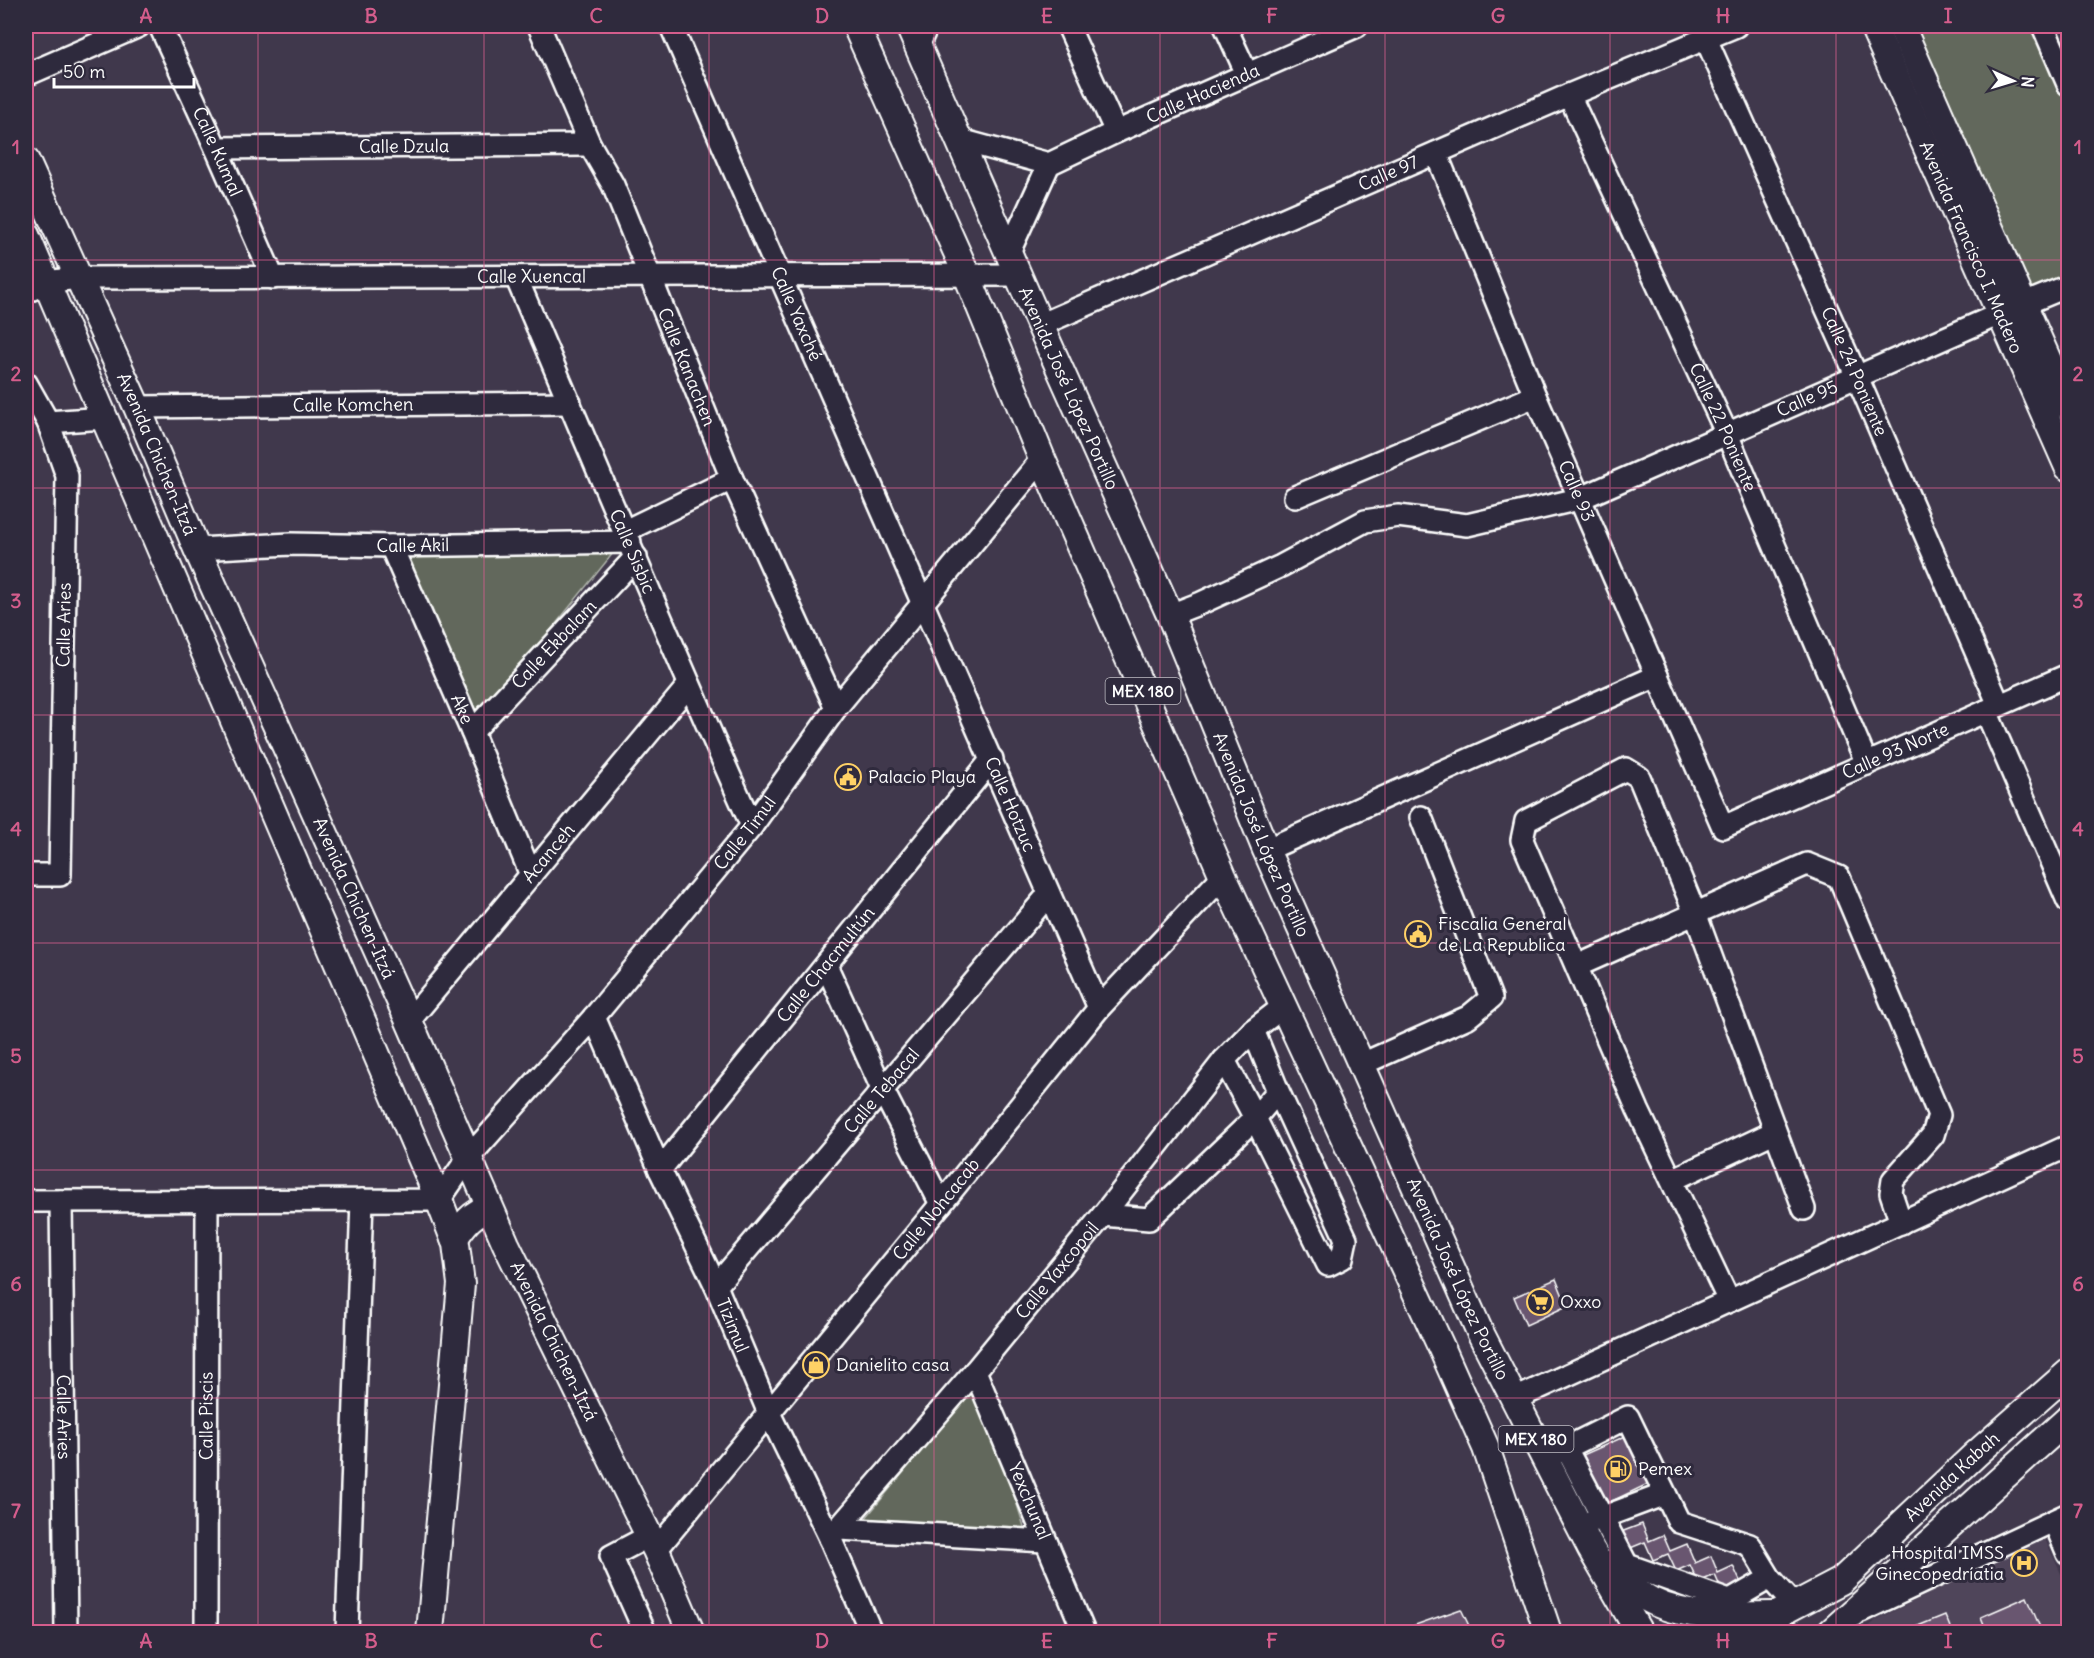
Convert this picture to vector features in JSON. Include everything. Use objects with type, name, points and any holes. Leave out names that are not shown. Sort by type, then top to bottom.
[{"type":"main road","name":"MEX 180","points":[[856,26],[967,275],[1042,459],[1223,876],[1486,1448],[1548,1632]]},
{"type":"main road","name":"Avenida Francisco I. Madero","points":[[1873,26],[2013,309],[2068,406]]},
{"type":"main road","name":"Avenida Francisco I. Madero","points":[[1901,26],[2013,309],[2068,467]]},
{"type":"main road","name":"Avenida José López Portillo","points":[[918,32],[960,140],[1013,264],[1170,615],[1266,850],[1479,1330],[1515,1399],[1556,1453],[1591,1521],[1592,1549],[1638,1632]]},
{"type":"main road","name":"Avenida Chichen-Itzá","points":[[26,161],[409,1021],[489,1208],[652,1543],[687,1631]]},
{"type":"main road","name":"Avenida Chichen-Itzá","points":[[26,235],[36,287],[104,418],[454,1239],[461,1284],[430,1632]]},
{"type":"main road","points":[[454,1239],[464,1223],[477,1211],[489,1208]]},
{"type":"main road","name":"Avenida Kabah","points":[[1750,1630],[1841,1581],[1976,1454],[2068,1373]]},
{"type":"main road","name":"Avenida Kabah","points":[[1838,1626],[2068,1419]]},
{"type":"main road","points":[[1592,1549],[1622,1569],[1640,1594],[1660,1604],[1685,1612],[1705,1615],[1785,1610]]},
{"type":"street","points":[[26,75],[139,26]]},
{"type":"street","name":"Calle Kumal","points":[[160,26],[273,278]]},
{"type":"street","name":"Calle Kanachen","points":[[539,26],[590,145],[613,185],[732,479],[836,708]]},
{"type":"street","name":"Calle Yaxché","points":[[671,26],[923,601]]},
{"type":"street","points":[[1068,26],[1116,132]]},
{"type":"street","points":[[1225,26],[1247,74]]},
{"type":"street","name":"Calle Hacienda","points":[[1049,164],[1356,26]]},
{"type":"street","name":"Calle 97","points":[[1040,325],[1569,95],[1736,26]]},
{"type":"street","points":[[2043,26],[2068,84]]},
{"type":"street","name":"Calle 24 Poniente","points":[[1706,39],[1857,377],[1993,708],[2068,901]]},
{"type":"street","name":"Calle 22 Poniente","points":[[1569,95],[1727,434],[1867,764]]},
{"type":"street","points":[[960,140],[1049,164],[1013,264]]},
{"type":"street","name":"Calle Dzula","points":[[216,148],[590,145]]},
{"type":"street","name":"Calle 93","points":[[1436,153],[1535,396],[1723,827]]},
{"type":"street","name":"Calle Xuencal","points":[[36,287],[77,278],[967,275],[1013,264]]},
{"type":"street","name":"Calle Sisbic","points":[[516,277],[630,543],[688,686],[752,826]]},
{"type":"street","name":"Calle 95","points":[[1170,615],[1281,566],[1365,521],[1398,516],[1467,525],[1580,499],[2068,286]]},
{"type":"street","name":"Calle Aries","points":[[26,383],[48,422],[67,476],[60,875],[26,875]]},
{"type":"street","points":[[1295,497],[1535,396]]},
{"type":"street","name":"Calle Komchen","points":[[137,407],[570,403]]},
{"type":"street","points":[[48,422],[104,418]]},
{"type":"street","name":"Calle Timul","points":[[439,1200],[468,1158],[594,1017],[752,826],[836,708],[1042,459]]},
{"type":"street","points":[[630,543],[732,479]]},
{"type":"street","name":"Calle Akil","points":[[197,549],[291,544],[391,546],[630,543]]},
{"type":"street","name":"Calle Ekbalam","points":[[472,732],[630,543]]},
{"type":"street","name":"Ake","points":[[391,546],[472,732],[531,876]]},
{"type":"street","name":"Calle Hotzuc","points":[[923,601],[1048,895],[1099,1008]]},
{"type":"street","name":"Calle 93 Norte","points":[[1723,827],[2068,675]]},
{"type":"street","points":[[1266,850],[1657,676]]},
{"type":"street","name":"Acanceh","points":[[409,1021],[688,686]]},
{"type":"street","name":"Calle Chacmultún","points":[[660,1170],[992,759]]},
{"type":"street","points":[[1729,1301],[1638,1110],[1522,840],[1526,821],[1626,769],[1639,777],[1695,913],[1804,1209]]},
{"type":"street","points":[[1362,1064],[1468,1017],[1491,998],[1421,817]]},
{"type":"street","points":[[1577,966],[1807,864],[1839,877],[1939,1115],[1933,1136],[1893,1180],[1891,1193],[1901,1223]]},
{"type":"street","name":"Calle Nohcacab","points":[[652,1543],[768,1412],[941,1204],[1099,1008],[1223,876]]},
{"type":"street","name":"Calle Tebacal","points":[[716,1286],[1048,895]]},
{"type":"street","points":[[826,964],[883,1091],[941,1204]]},
{"type":"street","name":"Calle Yaxcopoil","points":[[835,1533],[975,1371],[1103,1215],[1224,1060],[1253,1030],[1284,1006]]},
{"type":"street","name":"Tizimul","points":[[594,1017],[660,1170],[716,1286],[768,1412],[835,1533],[871,1632]]},
{"type":"street","points":[[1224,1060],[1328,1265],[1342,1258],[1346,1239],[1278,1091],[1253,1030]]},
{"type":"street","points":[[1103,1215],[1149,1219],[1255,1118],[1278,1091]]},
{"type":"street","points":[[1672,1180],[1774,1132]]},
{"type":"street","points":[[1515,1399],[2068,1146]]},
{"type":"street","name":"Calle Piscis","points":[[206,1632],[207,1200]]},
{"type":"street","points":[[347,1632],[363,1200]]},
{"type":"street","points":[[26,1201],[439,1200]]},
{"type":"street","name":"Calle Aries","points":[[61,1201],[66,1632]]},
{"type":"street","name":"Yexchunal","points":[[975,1371],[1084,1632]]},
{"type":"street","points":[[1556,1453],[1628,1417],[1679,1522],[1749,1545],[1770,1578],[1785,1610]]},
{"type":"street","points":[[1665,1494],[1591,1521],[1622,1569],[1729,1601]]},
{"type":"street","points":[[1838,1626],[2061,1518],[2068,1554]]},
{"type":"street","points":[[835,1533],[1046,1541]]},
{"type":"street","points":[[645,1632],[610,1556],[652,1543]]},
{"type":"street","points":[[1705,1615],[1770,1578]]},
{"type":"shaded area","name":"Hospital IMSS Ginecopedríatia","points":[[2044,1537],[2068,1589],[2068,1632],[1861,1632],[1876,1620]]},
{"type":"green space","points":[[1912,26],[2040,26],[2068,91],[2068,281],[2031,295]]},
{"type":"green space","points":[[618,547],[474,725],[405,554]]},
{"type":"green space","points":[[978,1382],[1026,1533],[860,1525]]},
{"type":"building","name":"Oxxo","points":[[1556,1279],[1567,1306],[1526,1325],[1514,1297]]},
{"type":"building","name":"Pemex","points":[[1630,1434],[1652,1482],[1606,1504],[1583,1455]]},
{"type":"building","name":"Pemex","points":[[1642,1524],[1649,1541],[1663,1535],[1670,1551],[1687,1544],[1695,1563],[1711,1556],[1718,1573],[1733,1566],[1741,1583],[1722,1591],[1715,1575],[1698,1582],[1690,1565],[1676,1571],[1668,1554],[1653,1560],[1645,1542],[1628,1549],[1621,1532]]},
{"type":"building","points":[[2027,1597],[2042,1632],[1987,1632],[1981,1617]]},
{"type":"building","points":[[1461,1609],[1472,1632],[1398,1631]]},
{"type":"building","points":[[1945,1615],[1952,1632],[1903,1632]]},
{"type":"place","name":"Palacio Playa","points":[[848,777]]},
{"type":"place","name":"Fiscalia General de La Republica","points":[[1418,934]]},
{"type":"place","name":"Oxxo","points":[[1540,1302]]},
{"type":"place","name":"Danielito casa","points":[[816,1365]]},
{"type":"place","name":"Pemex","points":[[1618,1469]]},
{"type":"place","name":"Hospital IMSS Ginecopedríatia","points":[[2024,1563]]}]
